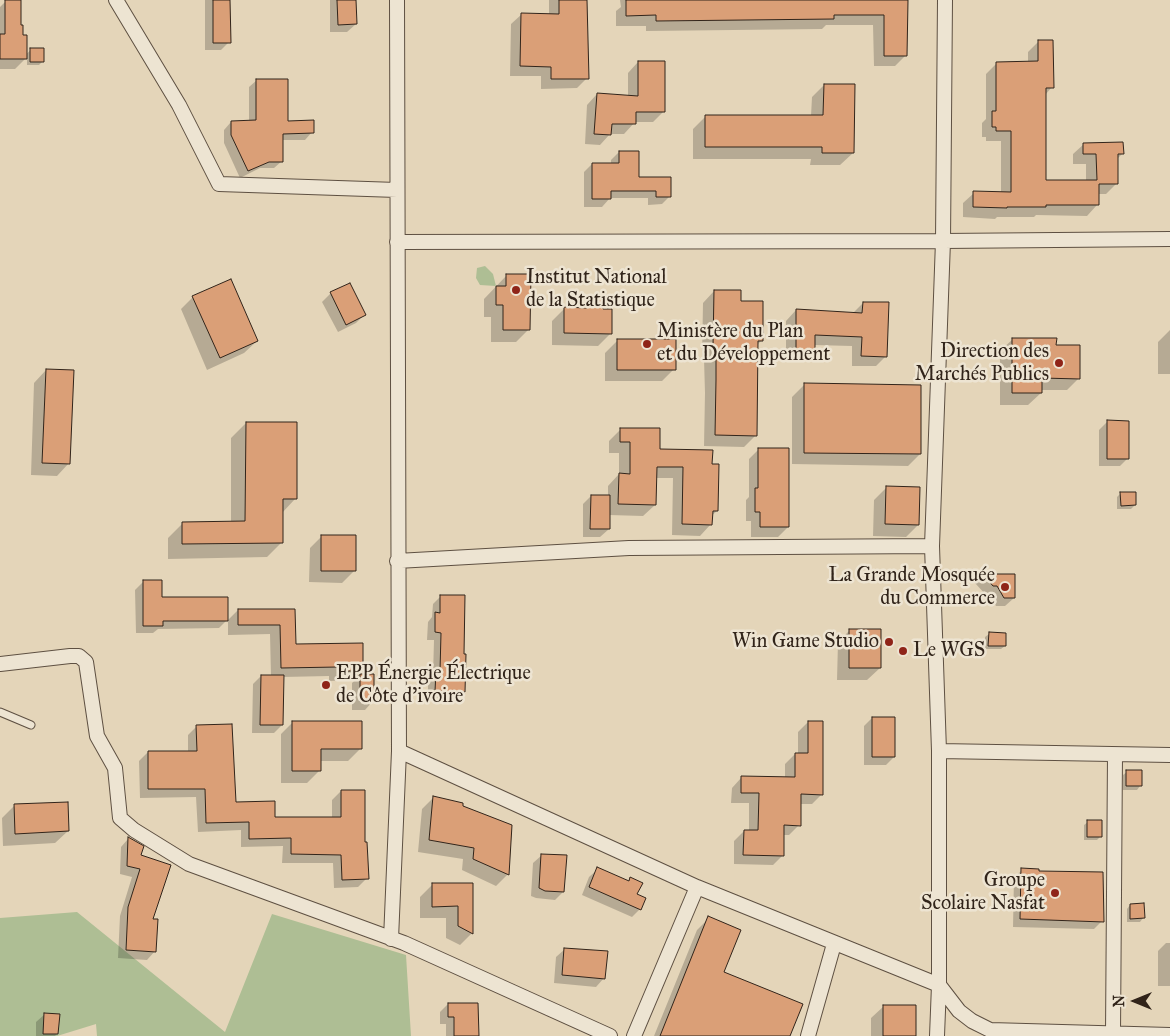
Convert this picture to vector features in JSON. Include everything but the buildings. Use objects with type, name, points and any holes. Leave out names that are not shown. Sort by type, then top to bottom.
[{"type":"street","points":[[116,0],[178,105],[218,184],[397,190]]},
{"type":"street","points":[[391,939],[399,751],[397,0]]},
{"type":"street","points":[[937,1036],[939,985],[939,751],[932,546],[943,241],[945,0]]},
{"type":"street","points":[[397,242],[1170,239]]},
{"type":"street","points":[[397,561],[629,548],[932,546]]},
{"type":"street","points":[[0,664],[70,656],[79,656],[86,662],[98,736],[115,768],[120,818],[134,830],[189,864],[391,939],[610,1036]]},
{"type":"street","points":[[399,751],[697,888],[939,985],[959,1011],[972,1021],[990,1030],[1170,1035]]},
{"type":"street","points":[[939,751],[1170,755]]},
{"type":"street","points":[[1113,1033],[1115,755]]},
{"type":"street","points":[[634,1036],[697,888]]},
{"type":"street","points":[[808,1036],[834,944]]},
{"type":"lane","points":[[0,712],[31,725]]},
{"type":"green space","points":[[485,266],[493,274],[496,286],[480,285],[476,278],[477,268]]},
{"type":"green space","points":[[77,912],[225,1032],[272,914],[406,955],[411,1036],[97,1036],[96,1024],[57,1036],[0,1036],[0,918]]},
{"type":"place","name":"Institut National de la Statistique","points":[[516,290]]},
{"type":"place","name":"Ministère du Plan et du Développement","points":[[647,344]]},
{"type":"place","name":"Direction des Marchés Publics","points":[[1059,363]]},
{"type":"place","name":"La Grande Mosquée du Commerce","points":[[1005,587]]},
{"type":"place","name":"Win Game Studio","points":[[889,642]]},
{"type":"place","name":"Le WGS","points":[[903,651]]},
{"type":"place","name":"EPP Énergie Électrique de Côte d'ivoire","points":[[326,685]]},
{"type":"place","name":"Groupe Scolaire Nasfat","points":[[1055,893]]}]
